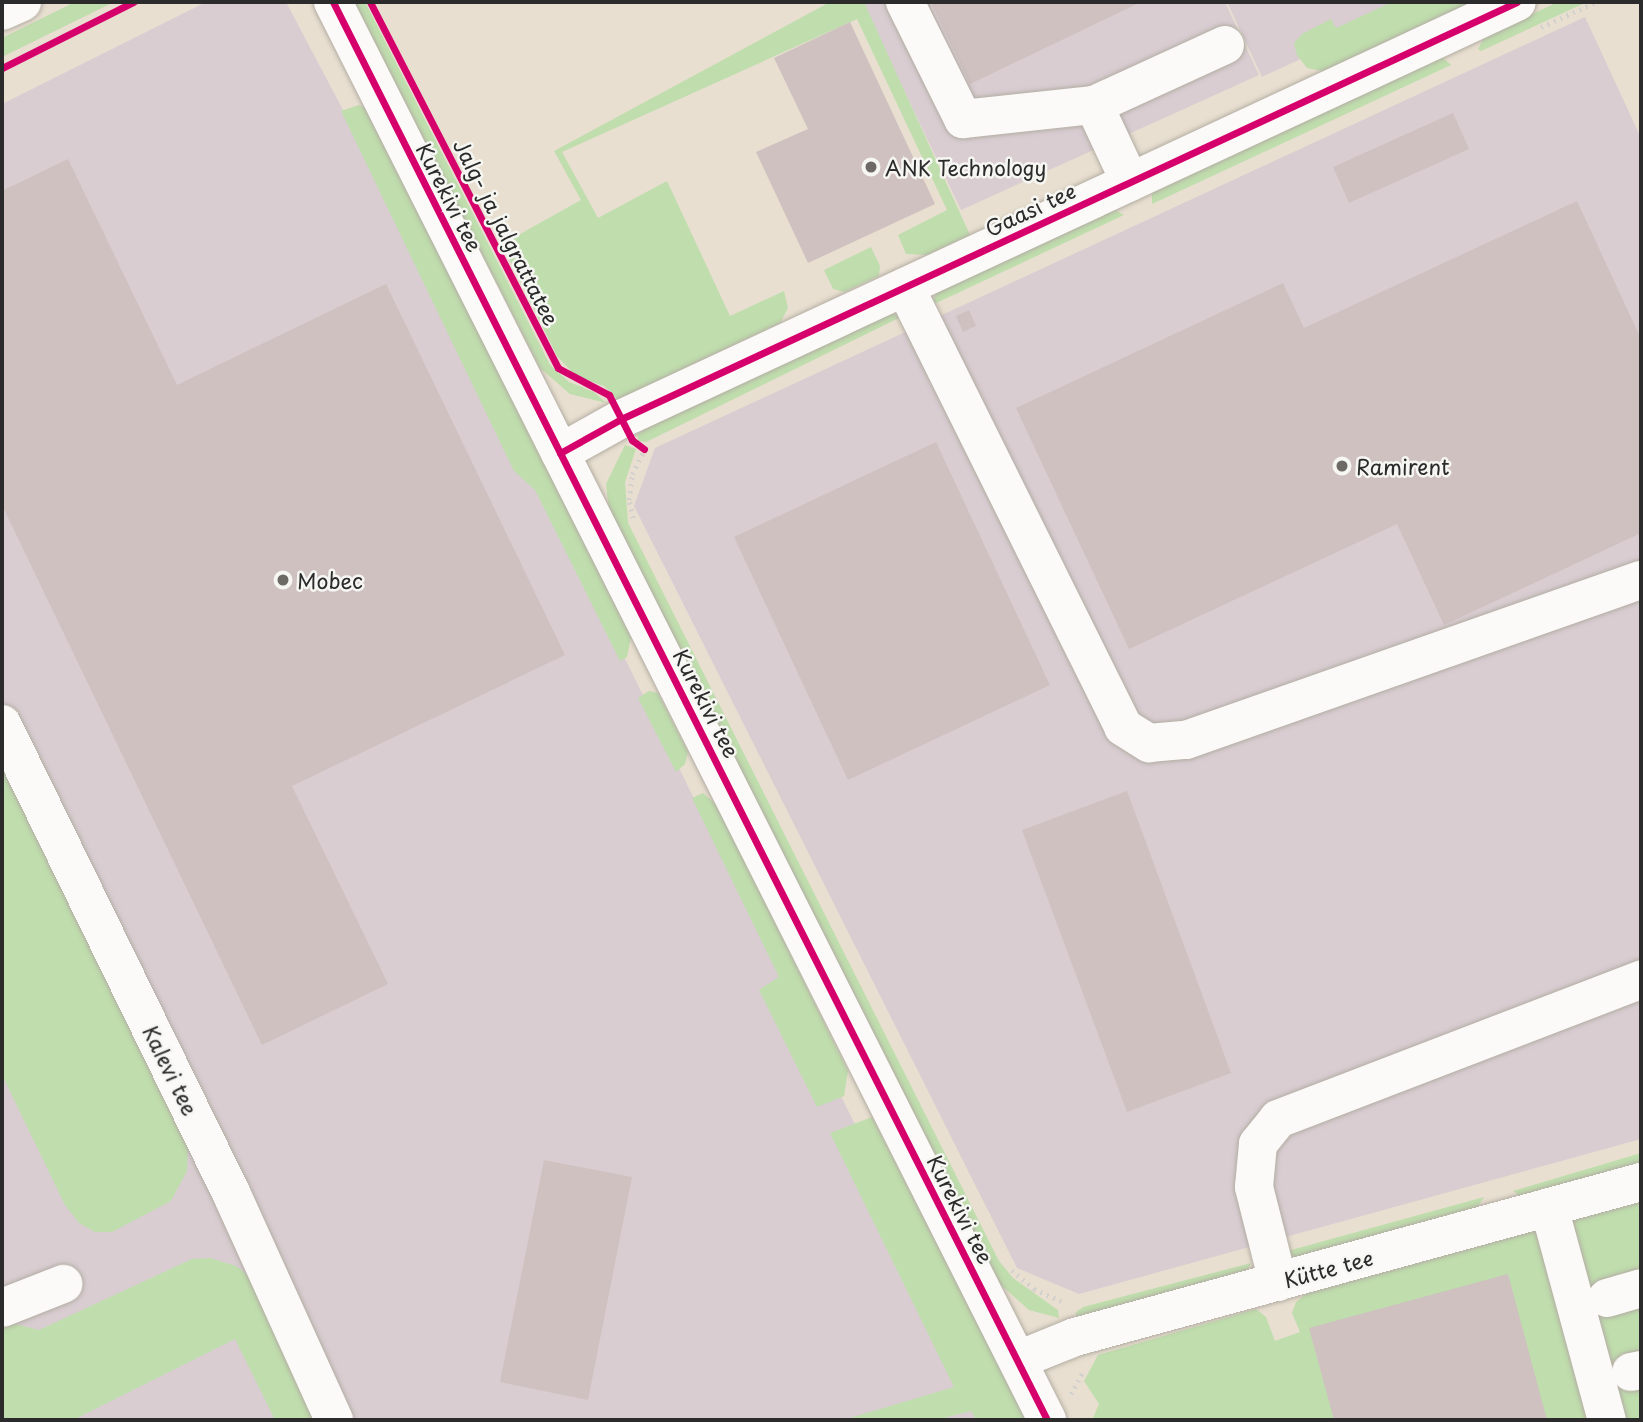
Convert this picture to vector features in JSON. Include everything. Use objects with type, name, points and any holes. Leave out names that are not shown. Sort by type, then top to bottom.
[{"type":"street","points":[[2,11],[22,2]]},
{"type":"street","name":"Kurekivi tee","points":[[333,2],[1047,1420]]},
{"type":"street","points":[[905,2],[962,118],[1094,105],[1225,46]]},
{"type":"street","name":"Gaasi tee","points":[[560,453],[621,418],[1517,2]]},
{"type":"street","points":[[1094,105],[1130,182]]},
{"type":"street","points":[[905,287],[1123,727],[1149,743],[1186,740],[1641,580]]},
{"type":"street","name":"Kalevi tee","points":[[2,724],[232,1195],[334,1420]]},
{"type":"street","points":[[1278,1282],[1254,1187],[1258,1144],[1278,1119],[1641,980]]},
{"type":"street","name":"Kütte tee","points":[[1018,1360],[1075,1337],[1641,1182]]},
{"type":"street","points":[[1549,1207],[1607,1420]]},
{"type":"street","points":[[2,1308],[63,1284]]},
{"type":"path","points":[[621,418],[632,440],[644,449],[632,474],[629,500],[640,531]]},
{"type":"path","points":[[1006,1260],[1034,1289],[1066,1303],[1079,1300]]},
{"type":"shaded area","points":[[206,2],[286,2],[514,434],[1001,1420],[2,1420],[2,104]]},
{"type":"shaded area","points":[[862,2],[1225,2],[1259,75],[961,210]]},
{"type":"shaded area","points":[[1227,2],[1423,2],[1262,77]]},
{"type":"shaded area","points":[[1585,17],[1641,138],[1641,1139],[1079,1294],[1017,1268],[634,506],[655,448]]},
{"type":"green space","points":[[75,2],[114,2],[2,57],[2,38]]},
{"type":"green space","points":[[354,2],[365,2],[550,365],[569,382],[594,392],[606,403],[570,394],[540,368]]},
{"type":"green space","points":[[830,2],[864,2],[970,235],[927,255],[906,254],[898,235],[947,210],[857,19],[562,152],[598,218],[667,181],[730,316],[784,291],[788,308],[780,323],[618,400],[604,386],[576,376],[557,356],[502,244],[581,200],[554,151]]},
{"type":"green space","points":[[1392,2],[1479,2],[1327,72],[1307,68],[1297,55],[1294,43],[1302,34],[1331,19],[1336,28]]},
{"type":"green space","points":[[1558,2],[1587,2],[1481,51],[1478,49],[1485,36]]},
{"type":"green space","points":[[1442,57],[1451,65],[1152,204],[1152,192]]},
{"type":"green space","points":[[359,105],[369,110],[631,637],[627,657],[620,661],[535,490],[514,471],[341,111]]},
{"type":"green space","points":[[1115,210],[1124,215],[932,305],[937,291]]},
{"type":"green space","points":[[871,247],[880,266],[879,276],[844,292],[833,289],[824,270]]},
{"type":"green space","points":[[891,313],[901,317],[646,442],[639,441],[637,435],[659,419]]},
{"type":"green space","points":[[625,445],[636,449],[625,482],[628,523],[999,1261],[1013,1278],[1058,1310],[1059,1318],[1029,1310],[993,1278],[609,510],[606,484]]},
{"type":"green space","points":[[649,691],[658,693],[688,752],[685,764],[676,772],[638,698]]},
{"type":"green space","points":[[2,754],[188,1144],[187,1171],[171,1201],[112,1232],[95,1232],[79,1223],[65,1205],[2,1075]]},
{"type":"green space","points":[[703,793],[717,805],[848,1071],[844,1096],[817,1107],[759,990],[779,977],[692,798]]},
{"type":"green space","points":[[872,1117],[1027,1420],[976,1420],[971,1411],[936,1420],[843,1420],[954,1387],[830,1133]]},
{"type":"green space","points":[[1641,1153],[1641,1164],[1521,1197],[1513,1191]]},
{"type":"green space","points":[[1484,1197],[1476,1210],[1291,1258],[1284,1252]]},
{"type":"green space","points":[[1641,1199],[1641,1420],[1092,1420],[1099,1404],[1084,1381],[1098,1355],[1256,1309],[1266,1317],[1275,1341],[1300,1332],[1292,1313],[1296,1302],[1309,1292]]},
{"type":"green space","points":[[210,1258],[236,1266],[250,1277],[314,1420],[275,1420],[235,1339],[73,1420],[2,1420],[2,1327],[11,1323],[39,1330],[192,1259]]},
{"type":"green space","points":[[1251,1263],[1246,1274],[1078,1318],[1075,1313],[1083,1307]]},
{"type":"building","points":[[931,2],[1141,2],[970,84]]},
{"type":"building","name":"ANK Technology","points":[[850,22],[935,204],[808,263],[756,152],[808,129],[774,58]]},
{"type":"building","points":[[1453,113],[1469,149],[1349,203],[1333,167]]},
{"type":"building","name":"Mobec","points":[[68,159],[177,385],[386,284],[565,655],[292,786],[388,984],[262,1045],[2,505],[2,191]]},
{"type":"building","name":"Ramirent","points":[[1577,201],[1641,339],[1641,533],[1444,625],[1397,524],[1129,649],[1016,408],[1283,283],[1304,328]]},
{"type":"building","points":[[969,310],[976,326],[963,332],[956,316]]},
{"type":"building","points":[[936,442],[1050,685],[848,780],[734,537]]},
{"type":"building","points":[[1127,791],[1231,1073],[1127,1112],[1022,830]]},
{"type":"building","points":[[544,1160],[632,1177],[588,1400],[500,1382]]},
{"type":"building","points":[[1508,1274],[1547,1420],[1334,1420],[1309,1328]]},
{"type":"cycle path","points":[[2,68],[133,2]]},
{"type":"cycle path","points":[[333,2],[1047,1420]]},
{"type":"cycle path","name":"Jalg- ja jalgrattatee","points":[[370,2],[558,368],[609,395],[632,440],[644,449]]},
{"type":"cycle path","points":[[560,453],[621,419],[1517,2]]},
{"type":"place","name":"ANK Technology","points":[[871,167]]},
{"type":"place","name":"Ramirent","points":[[1342,466]]},
{"type":"place","name":"Mobec","points":[[283,580]]}]
